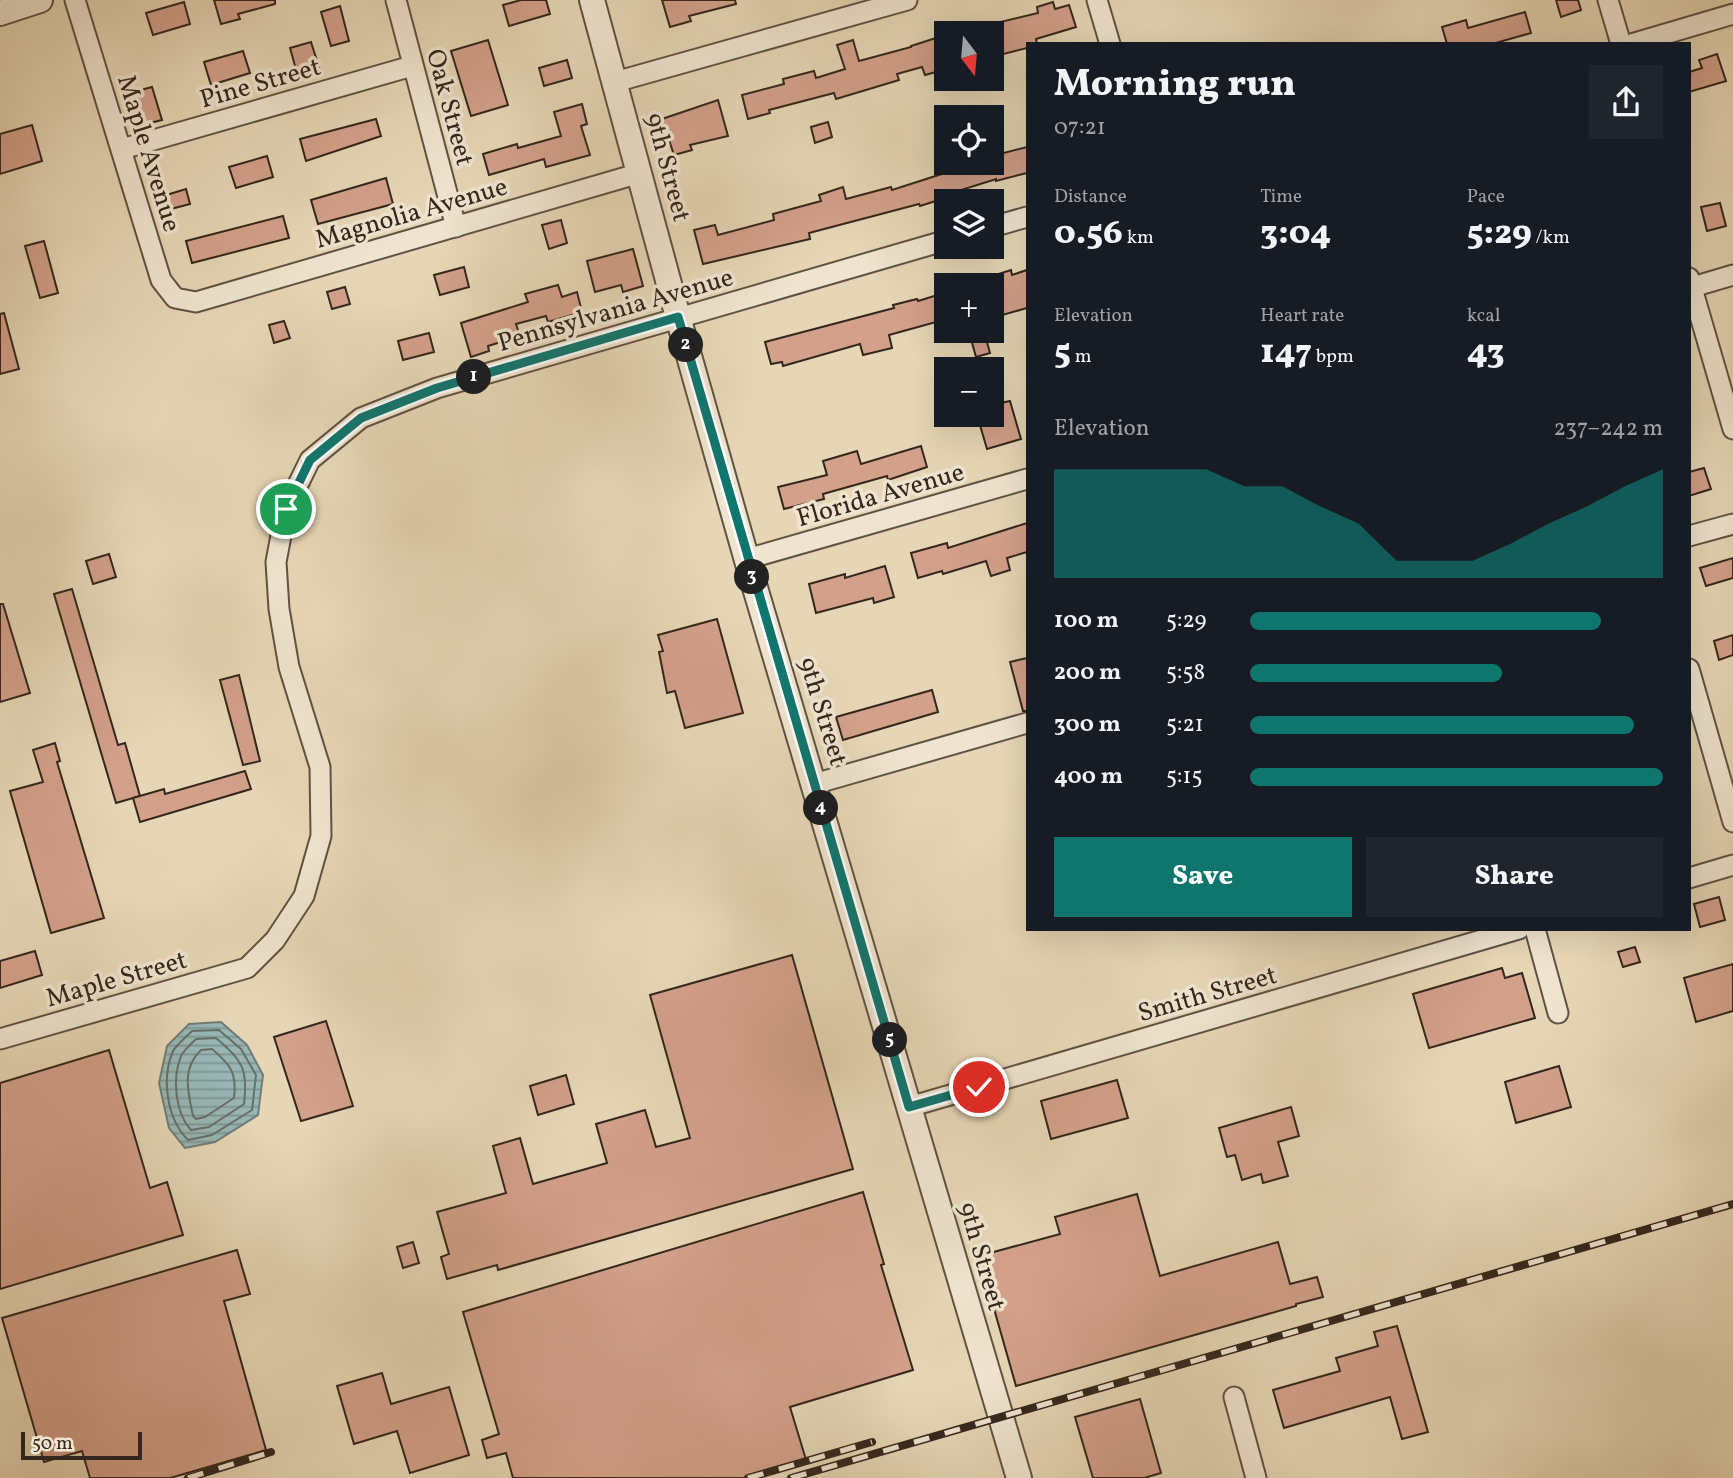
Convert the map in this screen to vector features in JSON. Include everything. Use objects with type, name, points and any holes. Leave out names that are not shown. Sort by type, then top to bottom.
[{"type":"street","points":[[0,13],[40,0]]},
{"type":"street","name":"Maple Avenue","points":[[75,0],[161,280],[175,298],[196,302]]},
{"type":"street","name":"Oak Street","points":[[396,0],[456,227]]},
{"type":"street","name":"9th Street","points":[[592,0],[747,559],[1018,1478]]},
{"type":"street","points":[[615,82],[908,0]]},
{"type":"street","points":[[1097,0],[1109,42]]},
{"type":"street","points":[[1608,0],[1620,42]]},
{"type":"street","points":[[1638,42],[1733,13]]},
{"type":"street","name":"Pine Street","points":[[122,149],[412,66]]},
{"type":"street","name":"Magnolia Avenue","points":[[196,302],[640,173]]},
{"type":"street","points":[[1004,224],[1026,217]]},
{"type":"street","name":"Pennsylvania Avenue","points":[[247,968],[275,940],[304,896],[321,836],[320,767],[289,667],[279,610],[276,562],[286,509],[310,460],[361,418],[437,388],[934,244]]},
{"type":"street","points":[[1691,285],[1733,275]]},
{"type":"street","points":[[1691,288],[1733,429]]},
{"type":"street","name":"Florida Avenue","points":[[747,559],[1026,479]]},
{"type":"street","points":[[1691,535],[1733,524]]},
{"type":"street","points":[[1691,676],[1733,822]]},
{"type":"street","points":[[814,784],[1026,723]]},
{"type":"street","points":[[1691,877],[1733,865]]},
{"type":"street","name":"Smith Street","points":[[909,1107],[1512,931]]},
{"type":"street","points":[[1536,931],[1558,1013]]},
{"type":"street","name":"Maple Street","points":[[0,1039],[247,968]]},
{"type":"street","points":[[1234,1397],[1256,1478]]},
{"type":"water","points":[[221,1022],[247,1045],[263,1075],[258,1115],[215,1142],[185,1148],[169,1128],[159,1083],[167,1046],[189,1024]]},
{"type":"building","points":[[214,0],[275,0],[275,4],[238,14],[240,19],[221,24]]},
{"type":"building","points":[[521,0],[546,0],[550,14],[509,26],[503,5]]},
{"type":"building","points":[[662,0],[735,0],[736,4],[689,16],[691,21],[670,27]]},
{"type":"building","points":[[1556,0],[1578,0],[1581,10],[1561,17]]},
{"type":"building","points":[[184,2],[190,24],[153,35],[146,13]]},
{"type":"building","points":[[1053,2],[1055,9],[1069,5],[1076,27],[1036,39],[1037,42],[1026,42],[1026,48],[1004,54],[1004,21],[1038,13],[1037,7]]},
{"type":"building","points":[[340,6],[349,41],[331,46],[321,12]]},
{"type":"building","points":[[1525,12],[1531,33],[1499,42],[1446,42],[1442,27],[1466,20],[1468,28]]},
{"type":"building","points":[[934,39],[934,73],[925,75],[922,67],[897,74],[899,80],[836,99],[834,93],[769,110],[770,113],[748,119],[742,95],[784,84],[783,79],[814,71],[816,78],[845,69],[837,45],[853,40],[859,61]]},
{"type":"building","points":[[488,40],[508,105],[471,116],[451,51]]},
{"type":"building","points":[[311,42],[319,67],[297,73],[290,48]]},
{"type":"building","points":[[243,51],[250,73],[211,85],[204,62]]},
{"type":"building","points":[[1717,54],[1726,81],[1691,91],[1691,71],[1702,68],[1699,60]]},
{"type":"building","points":[[567,60],[572,78],[544,86],[539,68]]},
{"type":"building","points":[[152,87],[162,120],[142,125],[133,92]]},
{"type":"building","points":[[718,100],[728,136],[690,145],[692,150],[674,155],[662,119]]},
{"type":"building","points":[[582,104],[587,124],[581,126],[590,155],[546,167],[544,159],[489,175],[483,154],[561,136],[554,112]]},
{"type":"building","points":[[376,119],[381,136],[306,161],[300,139]]},
{"type":"building","points":[[828,122],[832,137],[815,143],[811,127]]},
{"type":"building","points":[[32,125],[42,161],[0,174],[0,134]]},
{"type":"building","points":[[1026,147],[1026,173],[964,189],[934,189],[934,202],[809,233],[810,239],[703,264],[694,230],[715,225],[718,235],[774,220],[773,214],[821,201],[819,195],[843,187],[846,199],[891,187],[892,190],[939,175],[1004,175],[1004,153]]},
{"type":"building","points":[[267,156],[273,177],[236,188],[229,167]]},
{"type":"building","points":[[386,178],[393,204],[318,224],[311,200]]},
{"type":"building","points":[[186,189],[190,204],[167,210],[163,196]]},
{"type":"building","points":[[1720,203],[1726,226],[1707,231],[1701,207]]},
{"type":"building","points":[[283,216],[289,238],[192,263],[186,241]]},
{"type":"building","points":[[561,220],[567,243],[549,249],[542,225]]},
{"type":"building","points":[[44,241],[58,293],[40,298],[25,246]]},
{"type":"building","points":[[633,249],[643,286],[623,292],[621,285],[595,292],[587,261]]},
{"type":"building","points":[[464,267],[469,287],[440,295],[434,275]]},
{"type":"building","points":[[1011,270],[1012,275],[1026,270],[1026,308],[1004,315],[1004,273],[1002,273]]},
{"type":"building","points":[[558,285],[562,297],[577,292],[582,312],[548,322],[546,316],[516,324],[520,336],[488,346],[489,351],[471,357],[461,323],[528,302],[525,294]]},
{"type":"building","points":[[345,287],[350,304],[332,309],[327,292]]},
{"type":"building","points":[[934,296],[934,323],[889,335],[892,348],[863,355],[860,344],[783,366],[782,362],[771,364],[765,342],[894,308],[893,305],[917,299],[918,301]]},
{"type":"building","points":[[4,313],[19,369],[0,374],[0,314]]},
{"type":"building","points":[[284,321],[290,338],[274,343],[269,325]]},
{"type":"building","points":[[429,333],[434,352],[403,360],[398,341]]},
{"type":"building","points":[[972,343],[987,343],[990,353],[976,357]]},
{"type":"building","points":[[1010,401],[1021,439],[987,449],[981,427],[1004,427],[1004,402]]},
{"type":"building","points":[[921,446],[927,467],[888,480],[887,476],[823,494],[824,499],[784,509],[778,487],[827,475],[823,461],[857,451],[861,464]]},
{"type":"building","points":[[1704,468],[1711,489],[1691,495],[1691,471]]},
{"type":"building","points":[[1026,523],[1026,552],[1007,558],[1010,570],[991,576],[986,561],[943,574],[942,571],[918,578],[911,553],[947,543],[948,548]]},
{"type":"building","points":[[109,554],[116,577],[93,584],[86,561]]},
{"type":"building","points":[[1733,558],[1733,578],[1706,586],[1700,568]]},
{"type":"building","points":[[885,566],[894,597],[874,603],[873,598],[816,613],[809,584],[845,574],[845,578]]},
{"type":"building","points":[[72,589],[118,745],[125,743],[140,796],[116,803],[54,594]]},
{"type":"building","points":[[0,604],[3,604],[30,693],[0,702]]},
{"type":"building","points":[[717,619],[743,713],[685,728],[675,691],[667,693],[659,652],[663,651],[658,635]]},
{"type":"building","points":[[1733,635],[1733,655],[1719,660],[1714,641]]},
{"type":"building","points":[[1026,658],[1026,711],[1023,711],[1010,662]]},
{"type":"building","points":[[239,675],[260,761],[243,765],[220,680]]},
{"type":"building","points":[[932,690],[938,712],[843,740],[836,717]]},
{"type":"building","points":[[55,743],[60,761],[57,762],[104,918],[51,933],[10,791],[43,782],[33,750]]},
{"type":"building","points":[[245,771],[251,789],[140,822],[133,798],[164,789],[165,794]]},
{"type":"building","points":[[1719,897],[1725,920],[1700,927],[1694,904]]},
{"type":"building","points":[[1635,947],[1640,962],[1623,967],[1618,952]]},
{"type":"building","points":[[35,951],[42,975],[0,988],[0,961]]},
{"type":"building","points":[[792,955],[853,1169],[498,1270],[497,1265],[447,1279],[441,1257],[449,1254],[437,1212],[506,1193],[493,1146],[520,1138],[533,1184],[607,1163],[596,1124],[645,1110],[656,1147],[690,1138],[650,995]]},
{"type":"building","points":[[1733,964],[1733,1011],[1696,1022],[1684,978]]},
{"type":"building","points":[[1502,968],[1505,978],[1522,973],[1535,1018],[1429,1048],[1413,994]]},
{"type":"building","points":[[326,1021],[353,1106],[301,1121],[274,1037]]},
{"type":"building","points":[[109,1050],[150,1188],[167,1182],[183,1235],[0,1289],[0,1083]]},
{"type":"building","points":[[1559,1066],[1571,1107],[1516,1123],[1505,1082]]},
{"type":"building","points":[[566,1075],[574,1104],[538,1115],[530,1086]]},
{"type":"building","points":[[1117,1080],[1128,1118],[1051,1139],[1041,1101]]},
{"type":"building","points":[[1291,1107],[1299,1136],[1278,1142],[1288,1176],[1263,1183],[1261,1174],[1242,1180],[1235,1155],[1227,1157],[1219,1128]]},
{"type":"building","points":[[863,1192],[884,1264],[881,1265],[913,1370],[790,1407],[807,1463],[756,1478],[513,1478],[506,1453],[487,1458],[482,1440],[499,1434],[463,1312]]},
{"type":"building","points":[[1137,1194],[1160,1276],[1278,1242],[1290,1284],[1317,1277],[1323,1297],[1016,1386],[979,1256],[1060,1234],[1055,1217]]},
{"type":"building","points":[[413,1242],[419,1263],[403,1268],[397,1247]]},
{"type":"building","points":[[237,1250],[250,1294],[224,1301],[266,1450],[170,1478],[90,1478],[82,1451],[44,1462],[2,1318]]},
{"type":"building","points":[[1397,1326],[1428,1432],[1402,1439],[1390,1397],[1284,1428],[1273,1390],[1340,1371],[1336,1358],[1378,1346],[1374,1332]]},
{"type":"building","points":[[382,1373],[391,1404],[449,1387],[469,1455],[410,1473],[397,1431],[354,1444],[337,1386]]},
{"type":"building","points":[[1140,1399],[1161,1473],[1144,1478],[1093,1478],[1075,1417]]},
{"type":"railway","points":[[791,1478],[1733,1204]]},
{"type":"railway","points":[[748,1478],[872,1442]]},
{"type":"railway","points":[[188,1478],[271,1452]]},
{"type":"route","points":[[286,509],[310,460],[361,418],[437,388],[678,317],[748,564],[909,1107],[979,1087]]}]
